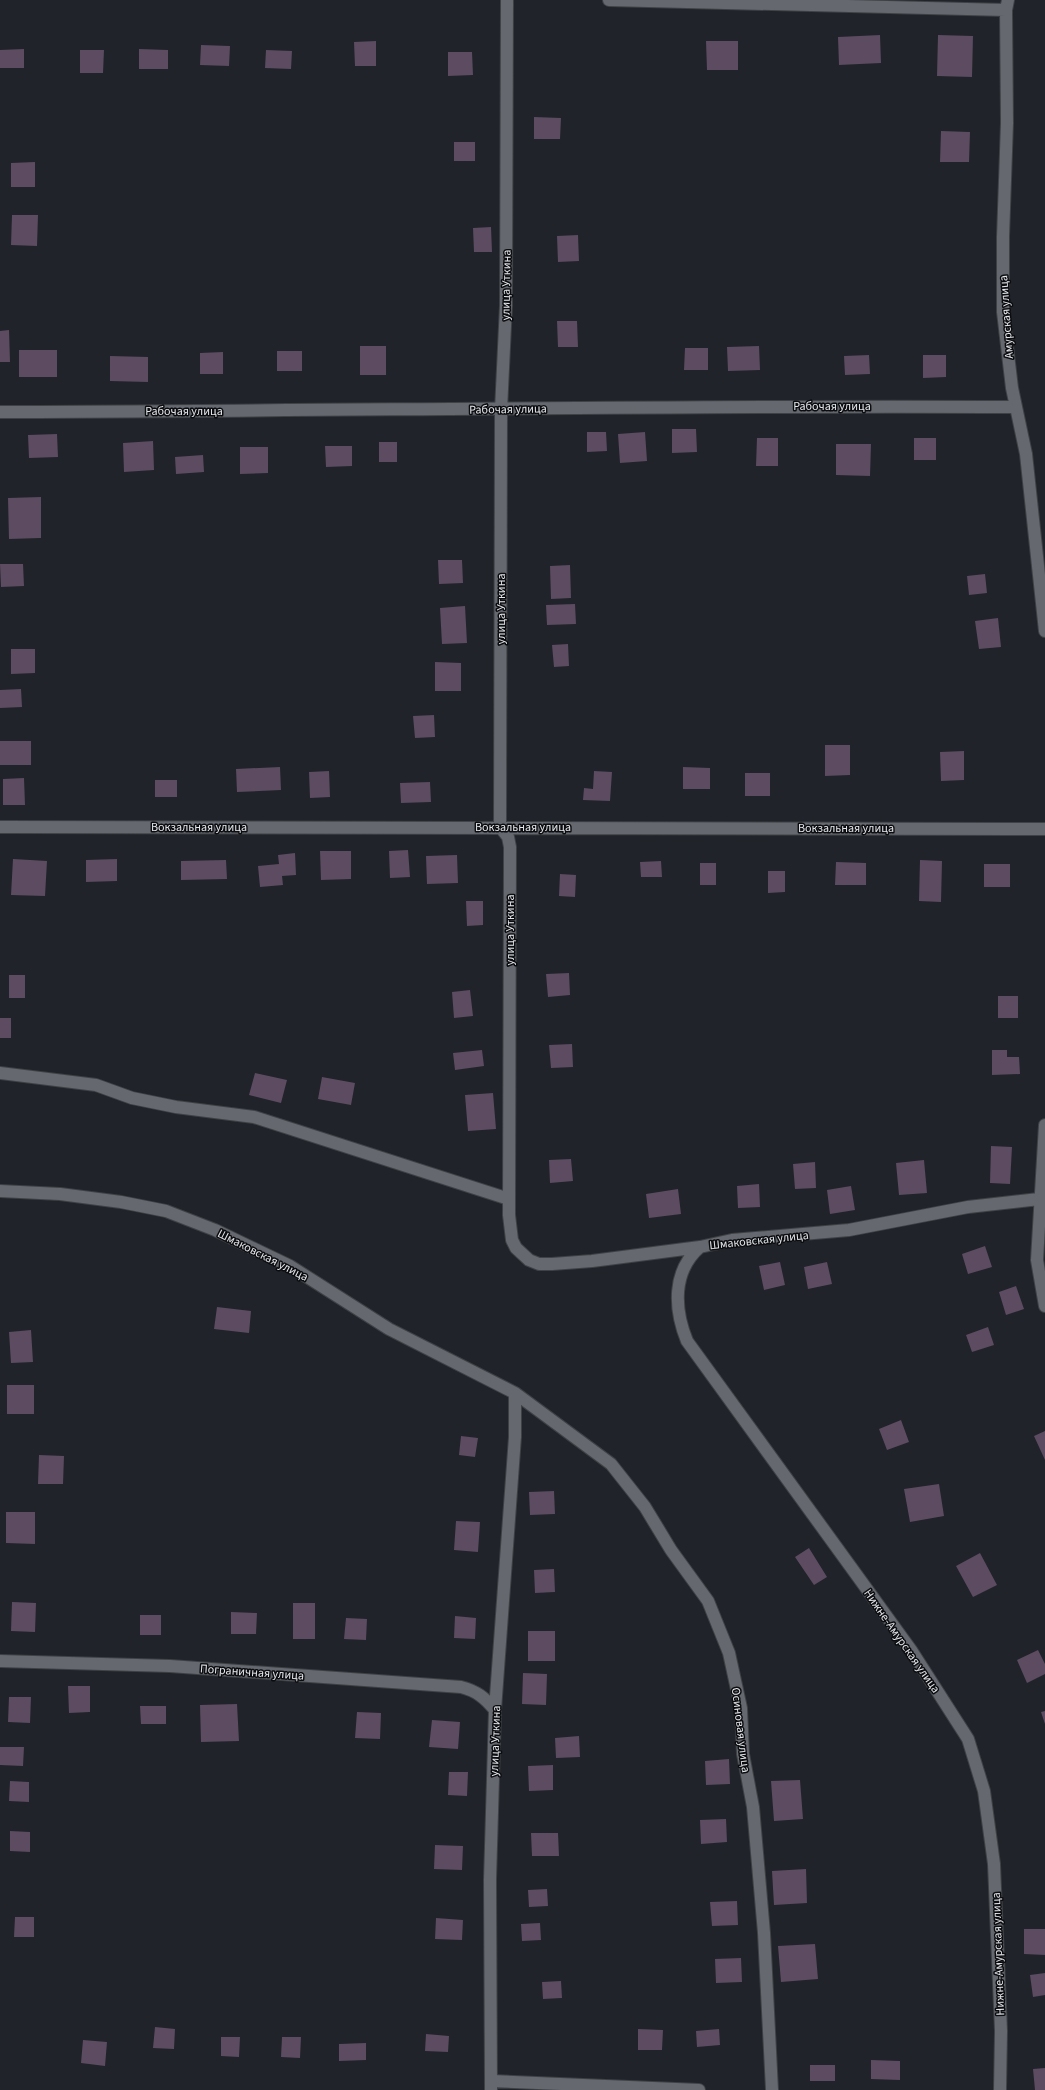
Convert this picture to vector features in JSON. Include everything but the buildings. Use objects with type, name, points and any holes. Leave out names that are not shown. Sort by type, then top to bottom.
[{"type":"street","name":"улица Уткина","points":[[507,0],[506,305],[501,410],[500,827],[508,837],[510,847],[509,1215]]},
{"type":"street","points":[[609,0],[1007,5]]},
{"type":"street","name":"Амурская улица","points":[[1007,5],[1007,123],[1003,237],[1003,312],[1015,407],[1026,454],[1045,631]]},
{"type":"street","name":"Рабочая улица","points":[[0,412],[501,410],[756,406],[1015,407]]},
{"type":"street","name":"Вокзальная улица","points":[[0,827],[1045,828]]},
{"type":"street","points":[[0,1073],[96,1084],[139,1099],[176,1107],[254,1117],[509,1199]]},
{"type":"street","points":[[1045,1125],[1039,1199],[1037,1260],[1045,1306]]},
{"type":"street","name":"Шмаковская улица","points":[[0,1191],[60,1194],[121,1202],[166,1211],[214,1230],[290,1266],[389,1329],[515,1393],[543,1414]]},
{"type":"street","name":"Шмаковская улица","points":[[509,1215],[512,1240],[516,1248],[529,1260],[539,1264],[592,1261],[700,1247],[732,1240],[849,1230],[968,1207],[1039,1199]]},
{"type":"street","name":"Нижне-Амурская улица","points":[[700,1247],[691,1254],[684,1264],[678,1290],[677,1308],[680,1324],[687,1341],[911,1650],[964,1732],[976,1761],[984,1791],[994,1864],[1001,2031],[1000,2090]]},
{"type":"street","name":"улица Уткина","points":[[492,2086],[490,1880],[496,1710],[514,1437],[515,1393]]},
{"type":"street","name":"Осиновая улица","points":[[543,1414],[611,1464],[645,1507],[671,1550],[708,1601],[729,1653],[740,1708],[743,1754],[753,1807],[764,1933],[772,2090]]},
{"type":"street","name":"Пограничная улица","points":[[0,1661],[170,1666],[461,1687],[473,1690],[483,1696],[496,1710]]},
{"type":"street","points":[[492,2086],[699,2090]]}]
